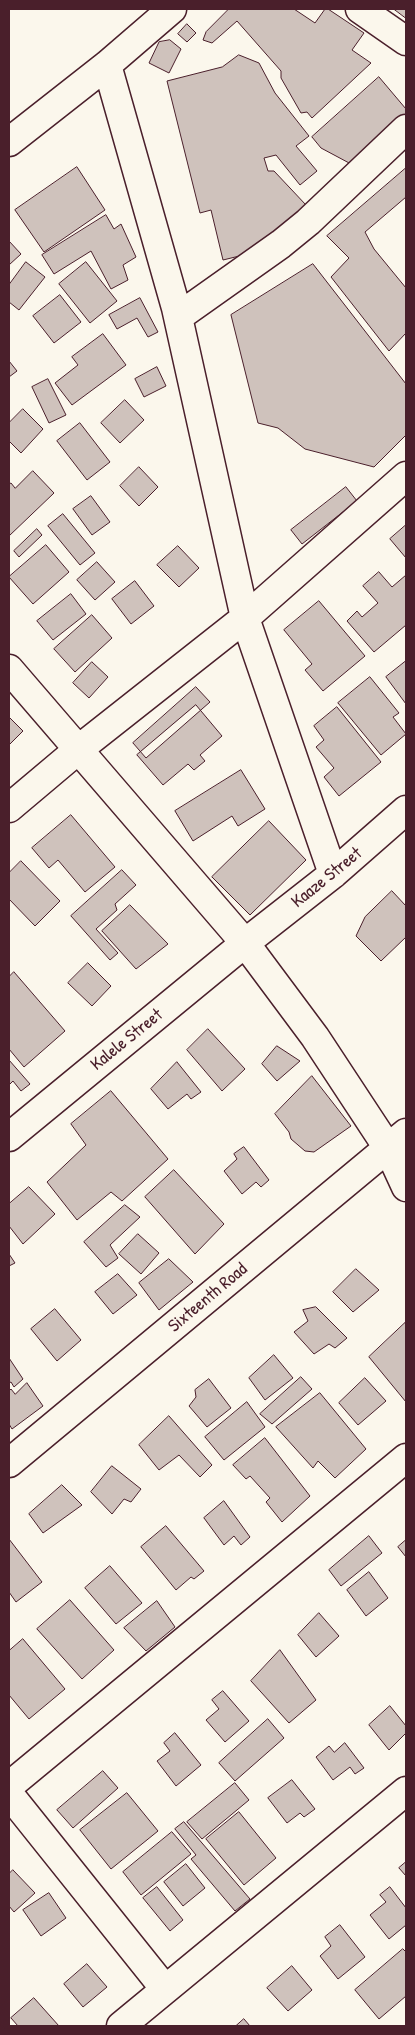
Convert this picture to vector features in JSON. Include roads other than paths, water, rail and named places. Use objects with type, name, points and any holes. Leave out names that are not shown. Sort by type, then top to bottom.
[{"type":"street","points":[[9,142],[106,65],[172,9]]},
{"type":"street","points":[[360,9],[406,41]]},
{"type":"street","points":[[106,65],[178,317],[244,618],[333,874]]},
{"type":"street","points":[[178,317],[302,228],[406,129]]},
{"type":"street","points":[[9,808],[244,618],[406,476]]},
{"type":"street","points":[[9,669],[245,943],[315,1037],[397,1141],[406,1187]]},
{"type":"street","name":"Kaaze Street","points":[[245,943],[333,874],[406,810]]},
{"type":"street","name":"Kalele Street","points":[[9,1137],[245,943]]},
{"type":"street","name":"Sixteenth Road","points":[[9,1462],[397,1141]]},
{"type":"street","points":[[9,1786],[406,1458]]},
{"type":"street","points":[[121,2026],[406,1791]]},
{"type":"street","points":[[9,1794],[165,1989]]}]
